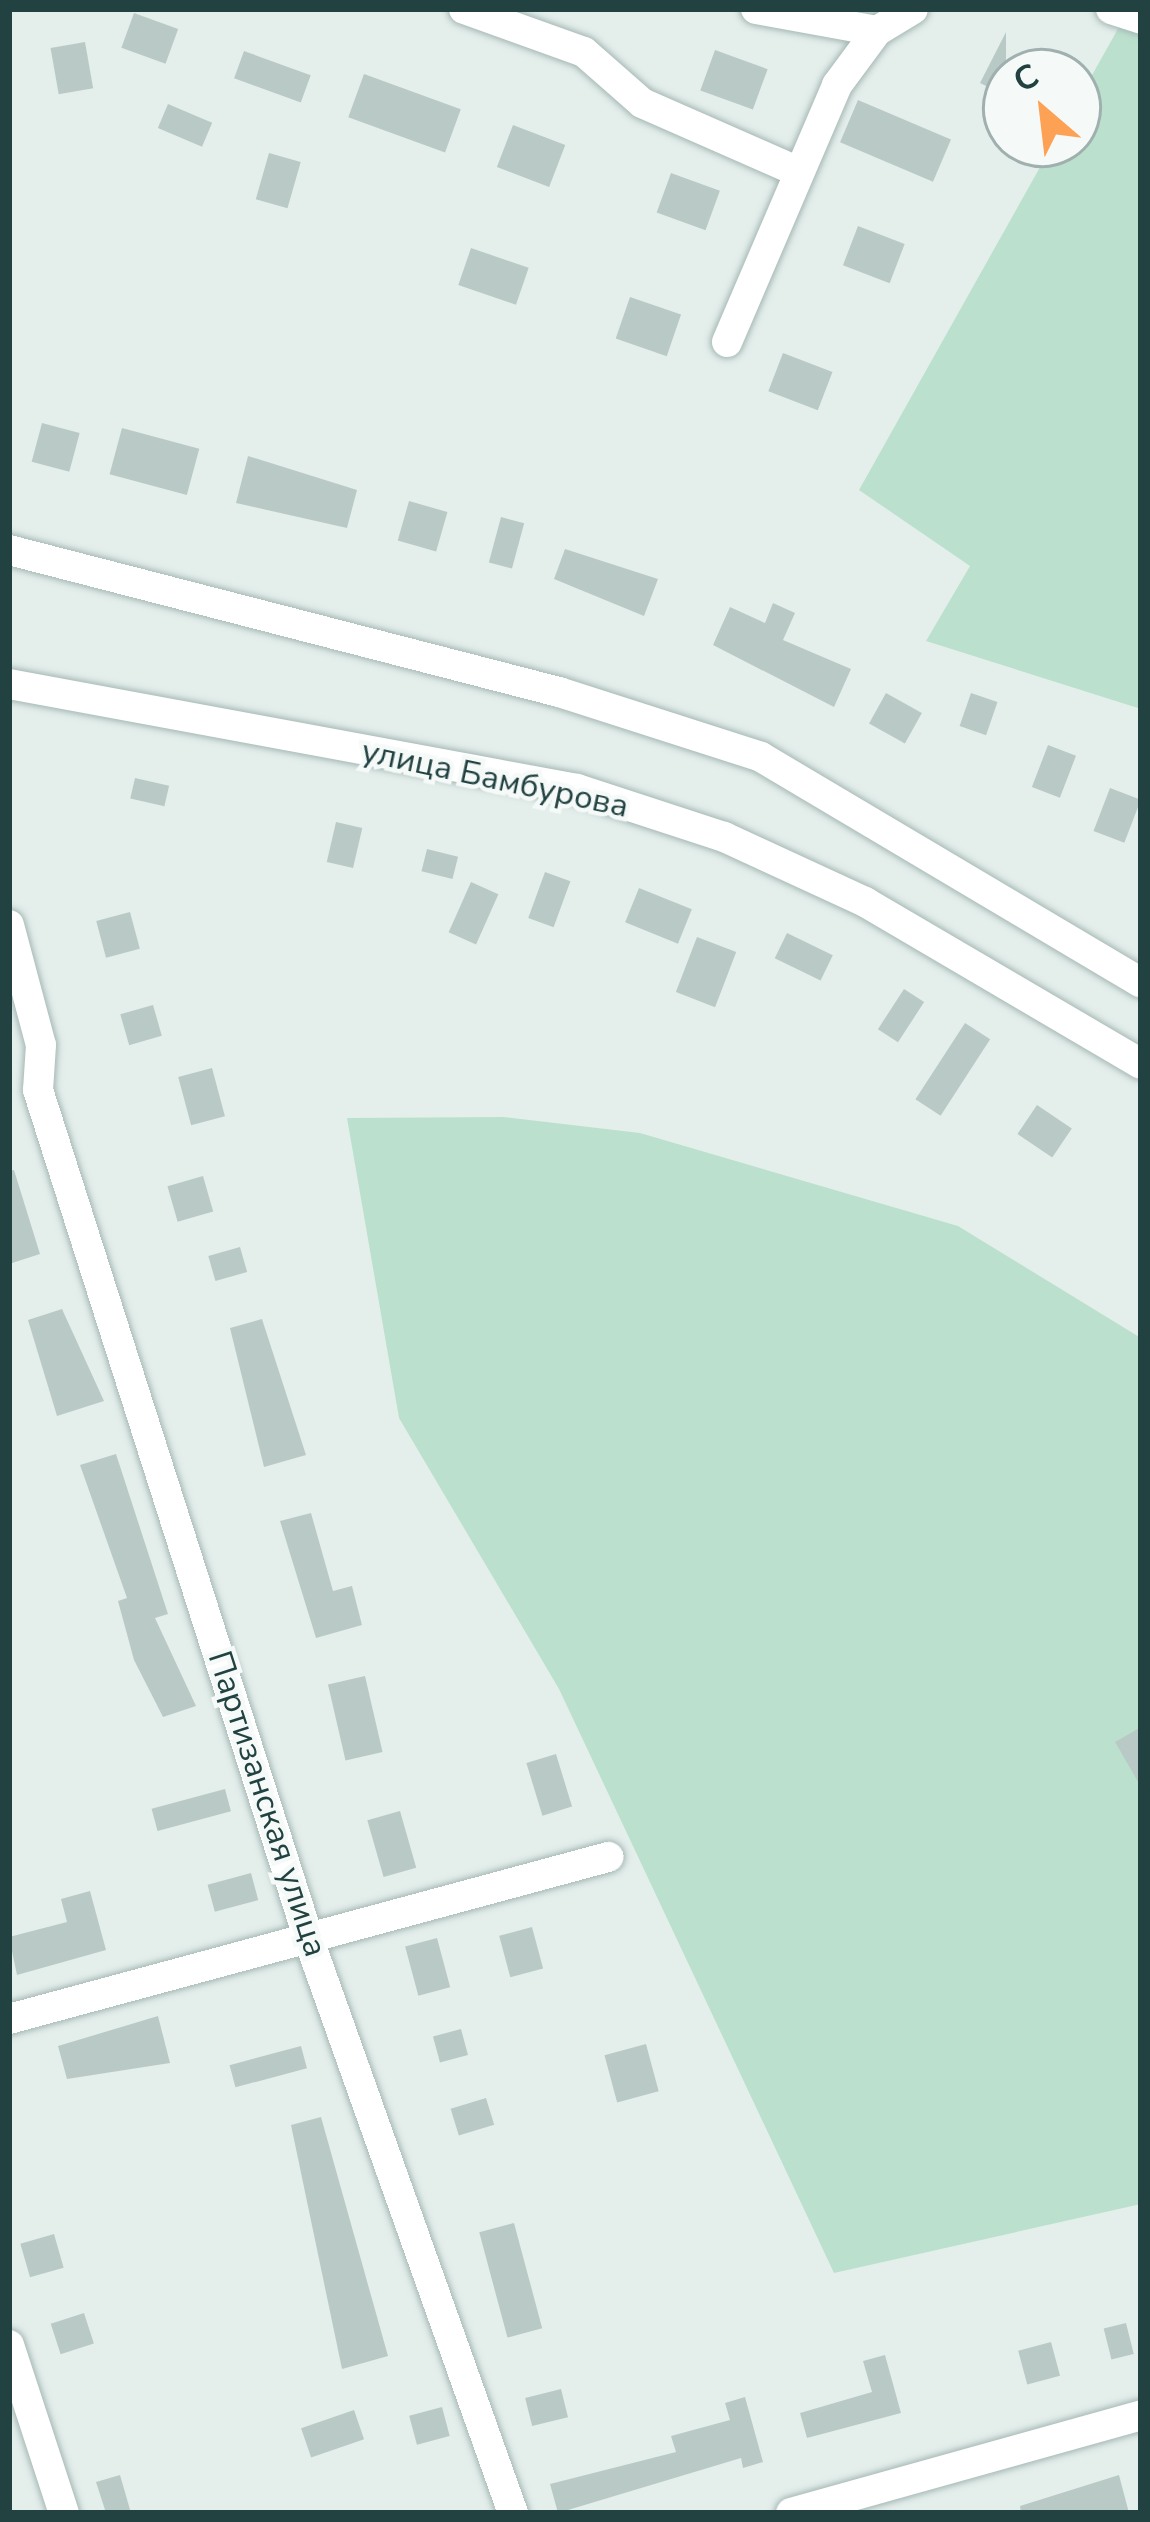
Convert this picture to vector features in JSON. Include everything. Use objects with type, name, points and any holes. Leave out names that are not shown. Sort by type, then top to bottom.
[{"type":"street","points":[[464,9],[584,52],[642,103],[792,169]]},
{"type":"street","points":[[756,9],[877,31]]},
{"type":"street","points":[[727,342],[792,169],[877,31],[913,9]]},
{"type":"street","points":[[1111,9],[1141,19]]},
{"type":"street","points":[[9,550],[559,692],[761,757],[1141,983]]},
{"type":"street","name":"улица Бамбурова","points":[[9,684],[577,789],[724,837],[866,902],[1141,1064]]},
{"type":"street","name":"Партизанская улица","points":[[9,925],[41,1045],[24,1094],[310,1943],[513,2513]]},
{"type":"street","points":[[9,2019],[310,1943],[608,1857]]},
{"type":"street","points":[[9,2344],[64,2513]]},
{"type":"street","points":[[790,2513],[1141,2415]]},
{"type":"green space","points":[[1119,27],[1141,34],[1141,709],[926,641],[970,566],[859,490],[1040,168],[1102,168],[1102,57]]},
{"type":"green space","points":[[503,1117],[640,1133],[958,1226],[1141,1338],[1141,2204],[834,2273],[559,1689],[399,1418],[347,1118]]},
{"type":"building","points":[[134,13],[178,29],[166,64],[121,48]]},
{"type":"building","points":[[85,42],[93,88],[59,94],[51,48]]},
{"type":"building","points":[[715,50],[768,69],[753,110],[700,90]]},
{"type":"building","points":[[244,51],[311,75],[301,103],[234,78]]},
{"type":"building","points":[[364,74],[461,109],[445,152],[348,117]]},
{"type":"building","points":[[858,100],[951,139],[933,182],[840,142]]},
{"type":"building","points":[[168,104],[212,123],[202,147],[158,128]]},
{"type":"building","points":[[513,125],[565,145],[549,187],[497,167]]},
{"type":"building","points":[[269,153],[301,162],[287,208],[256,199]]},
{"type":"building","points":[[671,173],[720,191],[705,230],[657,212]]},
{"type":"building","points":[[858,226],[905,244],[890,283],[843,265]]},
{"type":"building","points":[[471,248],[529,268],[516,305],[458,285]]},
{"type":"building","points":[[630,297],[681,315],[667,356],[616,339]]},
{"type":"building","points":[[783,353],[832,372],[818,410],[768,391]]},
{"type":"building","points":[[42,423],[80,433],[69,472],[32,462]]},
{"type":"building","points":[[122,428],[199,449],[187,495],[110,474]]},
{"type":"building","points":[[248,456],[357,490],[347,528],[236,503]]},
{"type":"building","points":[[409,501],[447,512],[436,551],[398,540]]},
{"type":"building","points":[[501,517],[524,523],[512,569],[489,562]]},
{"type":"building","points":[[565,549],[658,579],[644,616],[554,579]]},
{"type":"building","points":[[773,603],[795,613],[783,640],[851,669],[834,707],[713,645],[730,607],[765,623]]},
{"type":"building","points":[[886,693],[922,713],[905,743],[869,724]]},
{"type":"building","points":[[971,693],[997,702],[986,735],[960,726]]},
{"type":"building","points":[[1048,745],[1076,756],[1060,798],[1032,787]]},
{"type":"building","points":[[135,778],[169,786],[164,806],[130,798]]},
{"type":"building","points":[[1110,788],[1141,800],[1124,843],[1094,831]]},
{"type":"building","points":[[336,822],[362,828],[353,868],[327,862]]},
{"type":"building","points":[[427,849],[458,857],[452,879],[421,871]]},
{"type":"building","points":[[545,872],[570,881],[554,927],[528,918]]},
{"type":"building","points":[[471,882],[498,894],[476,944],[449,932]]},
{"type":"building","points":[[639,888],[692,909],[678,944],[625,922]]},
{"type":"building","points":[[130,912],[140,949],[106,958],[96,921]]},
{"type":"building","points":[[787,933],[833,955],[821,981],[775,958]]},
{"type":"building","points":[[697,937],[736,952],[715,1007],[676,992]]},
{"type":"building","points":[[904,989],[924,1002],[898,1042],[878,1029]]},
{"type":"building","points":[[153,1005],[162,1036],[129,1045],[120,1014]]},
{"type":"building","points":[[965,1023],[990,1039],[941,1116],[915,1099]]},
{"type":"building","points":[[212,1068],[225,1116],[191,1125],[178,1077]]},
{"type":"building","points":[[1037,1105],[1072,1128],[1052,1158],[1017,1134]]},
{"type":"building","points":[[14,1170],[40,1254],[9,1264],[9,1171]]},
{"type":"building","points":[[203,1176],[213,1212],[178,1222],[167,1186]]},
{"type":"building","points":[[240,1247],[247,1272],[215,1281],[208,1256]]},
{"type":"building","points":[[62,1309],[104,1401],[57,1416],[28,1320]]},
{"type":"building","points":[[262,1319],[306,1455],[264,1467],[230,1328]]},
{"type":"building","points":[[116,1454],[168,1614],[155,1618],[196,1706],[163,1717],[134,1660],[118,1601],[127,1598],[80,1465]]},
{"type":"building","points":[[311,1513],[333,1591],[352,1586],[362,1625],[316,1638],[280,1521]]},
{"type":"building","points":[[365,1676],[383,1752],[346,1761],[328,1685]]},
{"type":"building","points":[[1141,1727],[1141,1787],[1115,1742]]},
{"type":"building","points":[[556,1754],[572,1807],[542,1816],[526,1763]]},
{"type":"building","points":[[225,1789],[231,1811],[158,1831],[152,1809]]},
{"type":"building","points":[[400,1811],[416,1868],[384,1877],[367,1820]]},
{"type":"building","points":[[251,1873],[258,1900],[215,1912],[208,1885]]},
{"type":"building","points":[[90,1891],[106,1950],[17,1975],[9,1937],[67,1922],[61,1899]]},
{"type":"building","points":[[532,1927],[543,1969],[510,1977],[499,1936]]},
{"type":"building","points":[[437,1938],[450,1987],[418,1996],[405,1947]]},
{"type":"building","points":[[158,2016],[170,2063],[67,2079],[58,2046]]},
{"type":"building","points":[[461,2029],[468,2055],[440,2063],[433,2037]]},
{"type":"building","points":[[646,2044],[659,2091],[617,2102],[604,2055]]},
{"type":"building","points":[[301,2046],[307,2068],[235,2087],[230,2065]]},
{"type":"building","points":[[486,2098],[494,2125],[459,2136],[451,2109]]},
{"type":"building","points":[[321,2117],[388,2356],[342,2369],[291,2125]]},
{"type":"building","points":[[514,2223],[542,2328],[507,2338],[479,2232]]},
{"type":"building","points":[[54,2234],[64,2268],[30,2277],[20,2244]]},
{"type":"building","points":[[84,2313],[94,2343],[61,2354],[51,2324]]},
{"type":"building","points":[[1126,2323],[1134,2354],[1111,2360],[1104,2329]]},
{"type":"building","points":[[1051,2342],[1060,2376],[1027,2385],[1018,2351]]},
{"type":"building","points":[[885,2355],[901,2413],[807,2438],[800,2413],[872,2392],[863,2361]]},
{"type":"building","points":[[561,2389],[568,2417],[532,2426],[525,2398]]},
{"type":"building","points":[[745,2397],[763,2462],[743,2468],[741,2458],[558,2513],[550,2484],[676,2452],[671,2436],[730,2420],[725,2403]]},
{"type":"building","points":[[442,2407],[450,2436],[417,2445],[409,2416]]},
{"type":"building","points":[[354,2410],[364,2439],[311,2458],[301,2428]]},
{"type":"building","points":[[120,2475],[131,2513],[106,2513],[96,2482]]},
{"type":"building","points":[[1119,2475],[1129,2513],[1021,2513],[1020,2506]]}]
